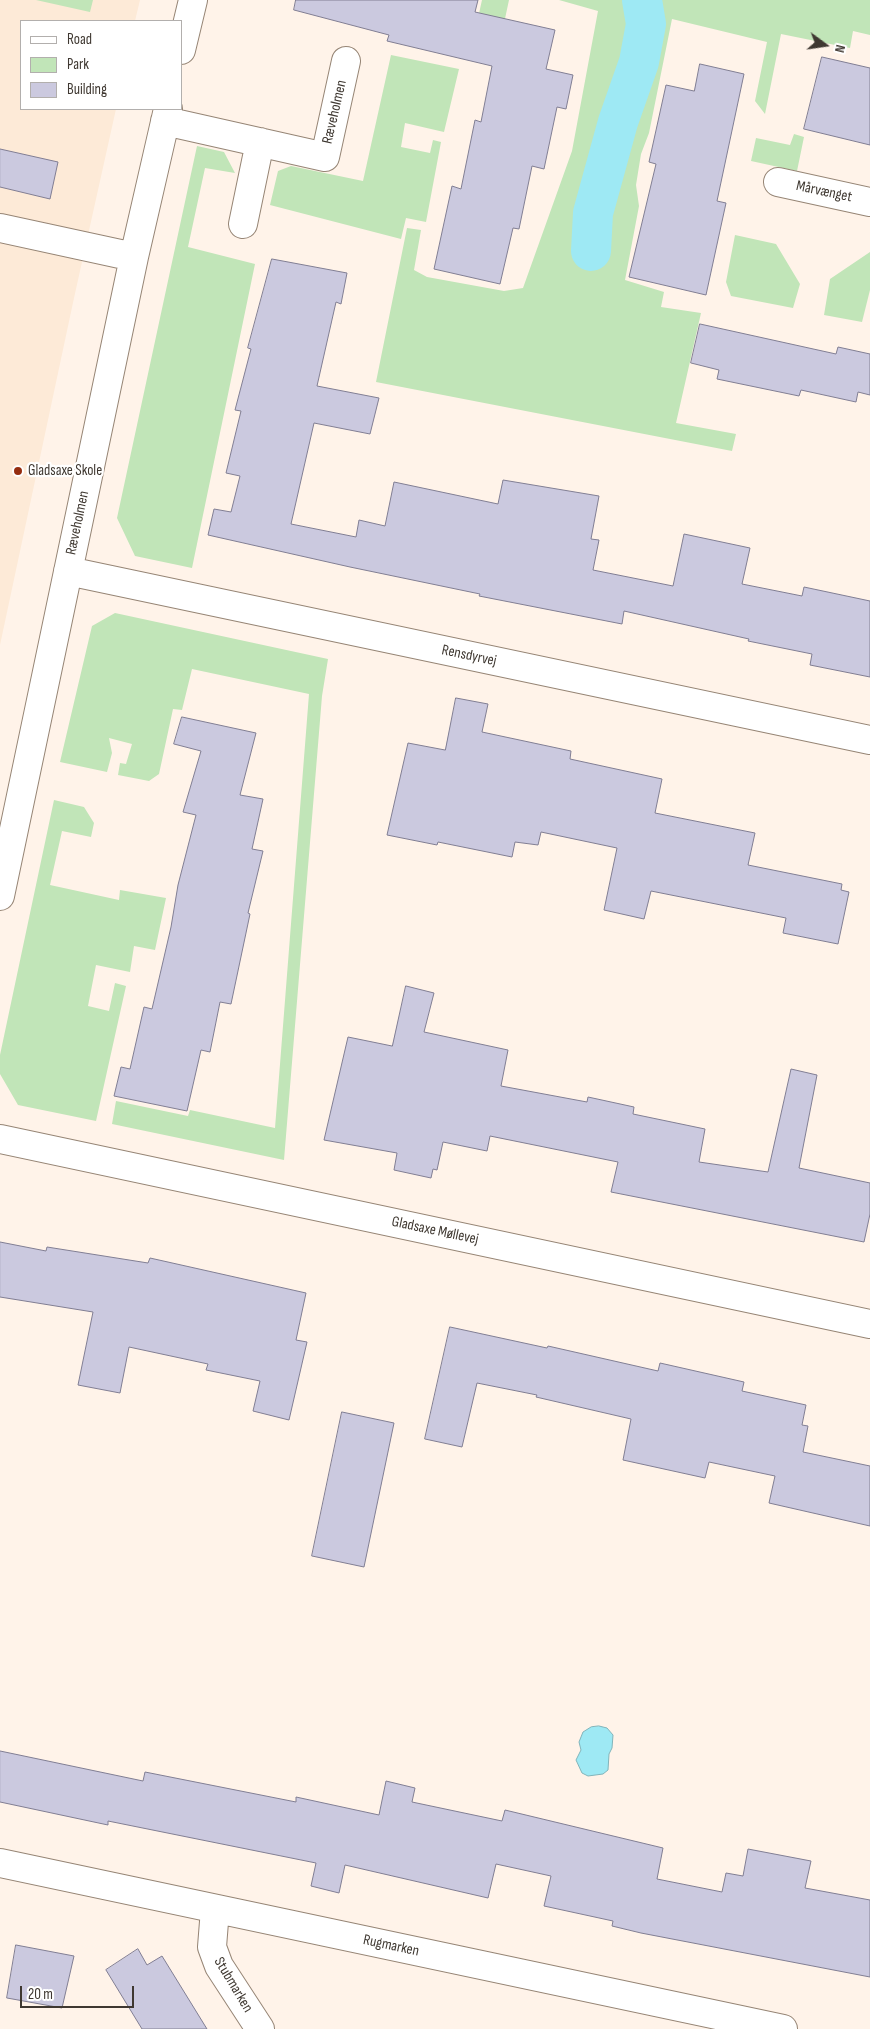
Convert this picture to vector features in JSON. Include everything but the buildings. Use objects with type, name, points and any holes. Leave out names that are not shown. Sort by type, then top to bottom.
[{"type":"street","points":[[182,46],[193,0]]},
{"type":"street","name":"Ræveholmen","points":[[0,896],[134,257],[166,115],[260,142],[325,157],[346,61]]},
{"type":"street","points":[[243,224],[260,142]]},
{"type":"street","name":"Mårvænget","points":[[778,182],[870,202]]},
{"type":"street","points":[[0,228],[134,257]]},
{"type":"street","name":"Rensdyrvej","points":[[68,571],[870,740]]},
{"type":"street","name":"Gladsaxe Møllevej","points":[[0,1139],[870,1324]]},
{"type":"street","name":"Rugmarken","points":[[0,1863],[783,2029]]},
{"type":"street","name":"Stubmarken","points":[[215,1909],[212,1947],[219,1966],[260,2029]]},
{"type":"shaded area","name":"Gladsaxe Skole","points":[[0,0],[140,0],[135,20],[20,20],[20,110],[116,110],[0,645]]},
{"type":"green space","points":[[36,0],[93,0],[90,12]]},
{"type":"green space","points":[[482,0],[509,0],[497,56],[470,54]]},
{"type":"green space","points":[[559,0],[870,0],[870,35],[853,31],[850,48],[781,34],[765,114],[755,101],[767,42],[672,19],[649,133],[641,154],[636,185],[639,206],[625,280],[664,292],[661,307],[701,313],[676,423],[736,434],[732,451],[376,382],[407,228],[421,230],[414,270],[427,277],[504,291],[523,288],[572,151],[598,11]]},
{"type":"green space","points":[[391,55],[459,69],[444,132],[405,123],[401,147],[430,153],[433,140],[441,142],[426,222],[406,218],[401,239],[270,205],[278,171],[291,166],[363,181]]},
{"type":"green space","points":[[794,134],[804,137],[797,171],[751,161],[756,138],[790,145]]},
{"type":"green space","points":[[197,146],[224,152],[235,173],[205,168],[188,247],[255,264],[192,568],[135,556],[117,518]]},
{"type":"green space","points":[[735,235],[776,244],[800,284],[793,308],[731,296],[726,282]]},
{"type":"green space","points":[[870,252],[870,290],[862,322],[824,315],[830,279]]},
{"type":"green space","points":[[115,613],[328,659],[322,696],[284,1160],[112,1124],[116,1101],[188,1116],[190,1110],[275,1128],[309,694],[192,669],[182,710],[173,709],[159,774],[149,781],[118,775],[120,763],[126,764],[132,744],[109,738],[112,753],[107,772],[60,762],[92,626]]},
{"type":"green space","points":[[54,800],[84,807],[94,823],[91,837],[62,831],[50,885],[119,900],[120,890],[166,898],[155,950],[134,946],[130,972],[96,965],[88,1006],[109,1011],[115,983],[126,986],[96,1121],[18,1105],[0,1074],[0,1055]]},
{"type":"water","points":[[591,1727],[607,1728],[613,1735],[608,1770],[603,1774],[588,1776],[582,1773],[576,1760],[581,1750],[579,1742],[583,1732]]},
{"type":"waterway","points":[[591,251],[593,213],[618,122],[639,62],[646,24],[642,0]]},
{"type":"place","name":"Gladsaxe Skole","points":[[18,471]]}]
